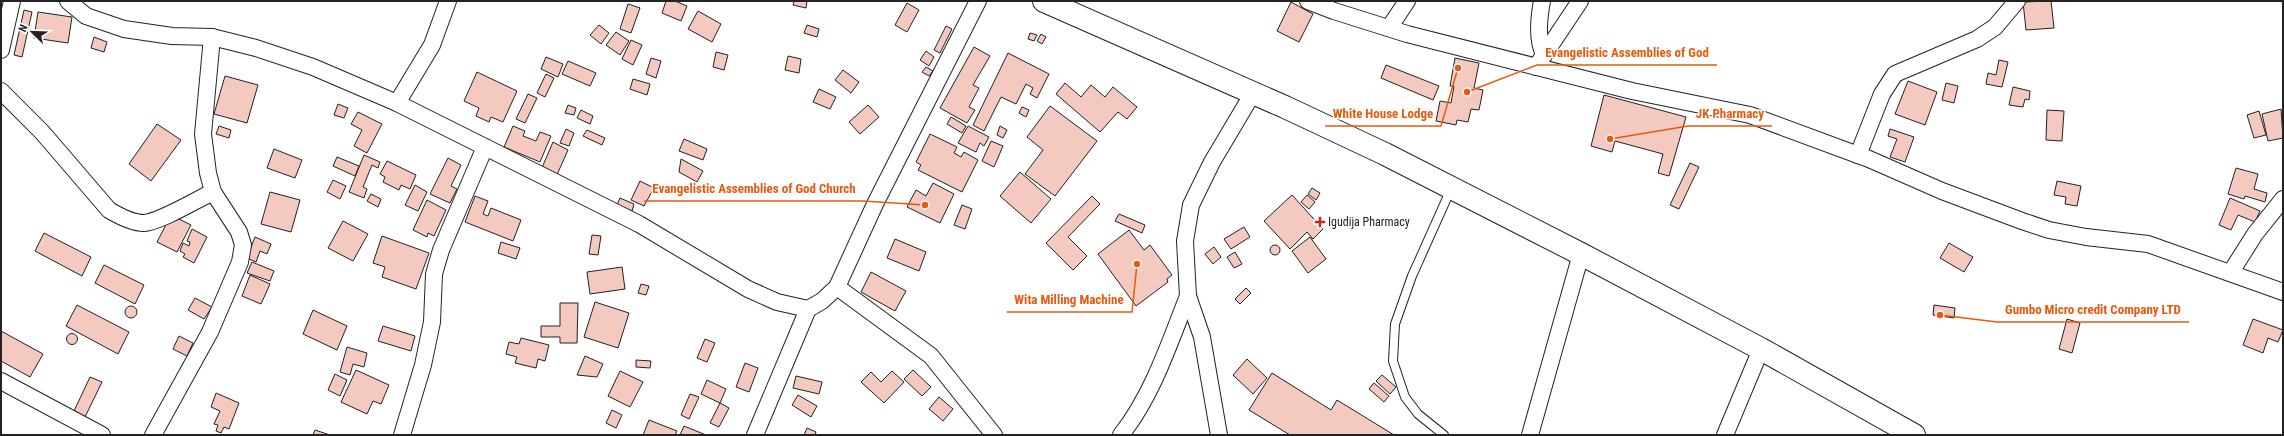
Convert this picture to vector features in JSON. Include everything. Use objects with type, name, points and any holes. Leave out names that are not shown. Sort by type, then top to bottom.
[{"type":"main road","points":[[1044,1],[1253,93],[1385,154],[1581,254],[1761,349],[1914,435]]},
{"type":"street","points":[[1,50],[12,1]]},
{"type":"street","points":[[68,1],[86,16],[124,29],[172,36],[212,38],[256,48],[313,67],[397,103],[639,224],[748,288],[778,302],[808,309],[822,302],[837,287],[875,204],[978,1]]},
{"type":"street","points":[[397,103],[432,45],[448,1]]},
{"type":"street","points":[[1308,1],[1388,28],[1540,60],[1632,91],[1750,116],[1858,155],[1942,191],[2049,230],[2086,237],[2148,244],[2231,272],[2283,292]]},
{"type":"street","points":[[1388,28],[1407,1]]},
{"type":"street","points":[[1540,60],[1541,48],[1539,27],[1542,1]]},
{"type":"street","points":[[1540,60],[1564,21],[1580,1]]},
{"type":"street","points":[[1858,155],[1882,94],[1895,74],[1902,70],[1939,57],[1977,39],[1995,27],[2017,1]]},
{"type":"street","points":[[153,435],[210,332],[240,262],[243,245],[239,232],[213,192],[208,173],[203,134],[212,38]]},
{"type":"street","points":[[1,91],[42,132],[109,210],[121,217],[145,223],[172,213],[213,192]]},
{"type":"street","points":[[1219,435],[1202,337],[1188,296],[1185,241],[1191,205],[1212,162],[1253,93]]},
{"type":"street","points":[[402,435],[423,365],[432,322],[434,274],[440,250],[485,147]]},
{"type":"street","points":[[2231,272],[2255,234],[2283,199]]},
{"type":"street","points":[[1530,435],[1581,254]]},
{"type":"street","points":[[837,287],[931,356],[994,435]]},
{"type":"street","points":[[1121,435],[1136,417],[1149,394],[1188,296]]},
{"type":"street","points":[[755,435],[808,309]]},
{"type":"street","points":[[1725,435],[1761,349]]},
{"type":"street","points":[[1,381],[102,435]]},
{"type":"lane","points":[[1444,435],[1418,414],[1405,397],[1393,361],[1394,324],[1412,276],[1452,188]]},
{"type":"building","points":[[666,1],[675,1],[687,6],[681,21],[662,13]]},
{"type":"building","points":[[794,1],[807,1],[806,8],[793,5]]},
{"type":"building","points":[[2051,1],[2054,28],[2026,30],[2023,2]]},
{"type":"building","points":[[1291,2],[1313,14],[1299,42],[1277,31]]},
{"type":"building","points":[[907,3],[919,10],[907,32],[895,25]]},
{"type":"building","points":[[628,4],[640,8],[631,33],[620,29]]},
{"type":"building","points":[[24,10],[32,12],[22,57],[14,55]]},
{"type":"building","points":[[698,11],[721,24],[712,42],[688,29]]},
{"type":"building","points":[[38,12],[72,17],[68,43],[34,38]]},
{"type":"building","points":[[599,25],[609,33],[601,44],[590,35]]},
{"type":"building","points":[[807,25],[819,29],[817,37],[804,33]]},
{"type":"building","points":[[946,26],[952,29],[940,53],[934,50]]},
{"type":"building","points":[[616,32],[629,41],[620,55],[606,45]]},
{"type":"building","points":[[1030,33],[1037,35],[1034,41],[1028,39]]},
{"type":"building","points":[[1041,34],[1046,37],[1042,44],[1037,41]]},
{"type":"building","points":[[94,37],[107,42],[104,52],[91,48]]},
{"type":"building","points":[[631,40],[642,45],[633,65],[622,59]]},
{"type":"building","points":[[974,47],[990,56],[973,85],[979,88],[969,107],[975,110],[967,123],[940,108]]},
{"type":"building","points":[[926,51],[934,57],[929,66],[920,60]]},
{"type":"building","points":[[716,52],[728,55],[724,70],[713,67]]},
{"type":"building","points":[[1008,53],[1049,74],[1037,98],[1030,94],[1033,88],[1026,84],[1016,104],[1001,97],[984,131],[973,125]]},
{"type":"building","points":[[788,56],[801,59],[799,73],[785,70]]},
{"type":"building","points":[[546,57],[563,64],[558,77],[541,69]]},
{"type":"building","points":[[651,58],[661,61],[656,78],[646,74]]},
{"type":"building","points":[[1455,58],[1479,63],[1474,88],[1483,90],[1479,110],[1471,109],[1468,122],[1457,120],[1456,125],[1436,121],[1440,101],[1451,103],[1454,86],[1450,86]]},
{"type":"building","points":[[1999,60],[2008,62],[2002,87],[1986,84],[1988,73],[1996,75]]},
{"type":"building","points":[[568,61],[596,73],[590,86],[562,74]]},
{"type":"building","points":[[1386,65],[1439,86],[1433,100],[1381,78]]},
{"type":"building","points":[[926,67],[933,71],[929,76],[922,72]]},
{"type":"building","points":[[843,70],[859,82],[851,93],[835,80]]},
{"type":"building","points":[[477,72],[517,91],[503,122],[491,117],[489,122],[476,116],[479,108],[464,101]]},
{"type":"building","points":[[546,74],[554,78],[545,97],[537,93]]},
{"type":"building","points":[[225,76],[258,85],[247,123],[214,114]]},
{"type":"building","points":[[633,79],[650,84],[647,95],[630,89]]},
{"type":"building","points":[[1908,81],[1937,92],[1925,125],[1895,114]]},
{"type":"building","points":[[1065,83],[1081,97],[1091,85],[1105,97],[1113,87],[1137,107],[1127,119],[1118,112],[1100,132],[1056,94]]},
{"type":"building","points":[[1946,83],[1958,86],[1954,103],[1942,100]]},
{"type":"building","points":[[2013,87],[2030,91],[2029,100],[2025,99],[2023,107],[2009,105]]},
{"type":"building","points":[[819,89],[836,97],[830,109],[813,102]]},
{"type":"building","points":[[528,94],[537,98],[525,123],[516,119]]},
{"type":"building","points":[[1604,95],[1686,117],[1669,176],[1658,173],[1663,154],[1615,141],[1612,152],[1591,146]]},
{"type":"building","points":[[338,104],[348,108],[344,118],[334,115]]},
{"type":"building","points":[[568,105],[576,108],[574,115],[565,113]]},
{"type":"building","points":[[868,105],[879,117],[860,134],[849,122]]},
{"type":"building","points":[[1050,106],[1097,141],[1055,196],[1025,174],[1043,150],[1027,137]]},
{"type":"building","points":[[1022,107],[1029,110],[1026,117],[1019,113]]},
{"type":"building","points":[[2281,109],[2283,138],[2268,141],[2262,114]]},
{"type":"building","points":[[581,110],[593,116],[590,124],[577,118]]},
{"type":"building","points":[[2047,110],[2064,111],[2062,141],[2046,140]]},
{"type":"building","points":[[2259,111],[2266,135],[2254,138],[2247,115]]},
{"type":"building","points":[[358,112],[382,124],[367,153],[354,146],[362,130],[351,124]]},
{"type":"building","points":[[951,117],[966,126],[962,133],[947,124]]},
{"type":"building","points":[[157,124],[181,140],[151,181],[129,164]]},
{"type":"building","points":[[219,126],[231,130],[229,138],[216,134]]},
{"type":"building","points":[[513,126],[525,131],[523,136],[536,141],[540,132],[551,136],[540,162],[504,147]]},
{"type":"building","points":[[968,126],[989,137],[984,146],[980,143],[976,152],[958,143]]},
{"type":"building","points":[[1000,126],[1007,130],[1003,138],[997,135]]},
{"type":"building","points":[[566,129],[574,133],[569,146],[560,143]]},
{"type":"building","points":[[1890,129],[1914,137],[1905,162],[1890,157],[1897,139],[1888,136]]},
{"type":"building","points":[[587,130],[605,138],[602,145],[583,136]]},
{"type":"building","points":[[930,134],[957,147],[954,153],[961,157],[964,152],[978,160],[962,192],[918,170],[921,165],[916,162]]},
{"type":"building","points":[[684,139],[707,149],[703,160],[679,151]]},
{"type":"building","points":[[991,141],[1003,146],[994,167],[982,161]]},
{"type":"building","points":[[553,142],[568,150],[556,177],[541,170]]},
{"type":"building","points":[[274,149],[302,160],[295,178],[267,168]]},
{"type":"building","points":[[364,155],[380,162],[378,168],[372,165],[363,187],[367,189],[364,198],[349,192]]},
{"type":"building","points":[[337,157],[359,166],[355,176],[333,166]]},
{"type":"building","points":[[448,158],[461,165],[451,186],[457,189],[450,203],[430,194]]},
{"type":"building","points":[[681,159],[703,171],[697,182],[679,172]]},
{"type":"building","points":[[387,161],[416,175],[410,189],[401,185],[399,190],[383,182],[385,177],[380,174]]},
{"type":"building","points":[[1690,163],[1699,167],[1679,209],[1670,205]]},
{"type":"building","points":[[2236,168],[2258,174],[2254,189],[2267,193],[2265,202],[2245,196],[2244,199],[2228,194]]},
{"type":"building","points":[[1020,172],[1051,199],[1031,223],[1000,196]]},
{"type":"building","points":[[333,180],[346,186],[340,199],[327,192]]},
{"type":"building","points":[[640,181],[654,188],[644,206],[631,200]]},
{"type":"building","points":[[2057,181],[2081,186],[2077,206],[2065,204],[2066,197],[2054,195]]},
{"type":"building","points":[[933,183],[954,194],[940,223],[907,207],[916,190],[926,196]]},
{"type":"building","points":[[415,185],[427,192],[418,211],[405,205]]},
{"type":"building","points":[[1312,188],[1320,193],[1316,200],[1308,194]]},
{"type":"building","points":[[270,192],[300,200],[291,232],[261,224]]},
{"type":"building","points":[[371,194],[381,199],[378,207],[367,201]]},
{"type":"building","points":[[1292,195],[1323,229],[1313,239],[1307,232],[1290,249],[1264,221]]},
{"type":"building","points":[[1307,195],[1315,202],[1309,209],[1301,202]]},
{"type":"building","points":[[475,196],[488,201],[483,214],[488,216],[491,208],[521,220],[513,241],[465,222]]},
{"type":"building","points":[[1092,196],[1100,204],[1068,237],[1087,256],[1073,270],[1046,243]]},
{"type":"building","points":[[620,198],[634,204],[632,211],[617,205]]},
{"type":"building","points":[[2230,198],[2260,211],[2255,222],[2238,215],[2231,230],[2219,225]]},
{"type":"building","points":[[427,200],[446,210],[434,236],[428,233],[427,237],[413,230]]},
{"type":"building","points":[[962,205],[972,209],[965,229],[954,225]]},
{"type":"building","points":[[1119,214],[1145,225],[1142,233],[1115,221]]},
{"type":"building","points":[[171,215],[191,225],[177,252],[157,242]]},
{"type":"building","points":[[343,221],[368,234],[353,261],[328,248]]},
{"type":"building","points":[[1244,227],[1250,237],[1231,249],[1224,239]]},
{"type":"building","points":[[192,229],[207,237],[194,263],[183,257],[185,254],[180,251],[183,243],[189,246],[190,242],[187,241]]},
{"type":"building","points":[[1129,230],[1144,250],[1150,245],[1172,275],[1167,279],[1168,282],[1136,306],[1098,254]]},
{"type":"building","points":[[44,233],[91,257],[82,276],[35,251]]},
{"type":"building","points":[[592,235],[601,236],[598,255],[589,254]]},
{"type":"building","points":[[382,236],[429,253],[416,289],[382,277],[385,267],[373,263]]},
{"type":"building","points":[[255,237],[271,244],[267,254],[260,251],[256,262],[247,258]]},
{"type":"building","points":[[1310,237],[1326,259],[1308,273],[1292,251]]},
{"type":"building","points":[[895,239],[926,252],[919,271],[887,258]]},
{"type":"building","points":[[501,242],[520,248],[516,259],[498,253]]},
{"type":"building","points":[[1949,243],[1973,257],[1964,272],[1940,258]]},
{"type":"building","points":[[1273,245],[1277,245],[1280,250],[1277,255],[1273,255],[1270,252],[1270,248]]},
{"type":"building","points":[[1214,247],[1221,257],[1213,264],[1205,254]]},
{"type":"building","points":[[1235,252],[1242,264],[1234,268],[1227,257]]},
{"type":"building","points":[[252,262],[274,271],[270,281],[247,273]]},
{"type":"building","points":[[104,265],[144,285],[135,304],[95,283]]},
{"type":"building","points":[[622,267],[625,289],[590,294],[587,272]]},
{"type":"building","points":[[871,272],[906,291],[895,311],[861,292]]},
{"type":"building","points":[[250,275],[270,284],[261,304],[242,296]]},
{"type":"building","points":[[641,284],[649,286],[646,295],[638,293]]},
{"type":"building","points":[[1246,288],[1251,293],[1240,304],[1235,299]]},
{"type":"building","points":[[195,298],[212,307],[204,319],[188,310]]},
{"type":"building","points":[[595,302],[629,313],[618,348],[584,337]]},
{"type":"building","points":[[560,303],[578,303],[577,343],[560,343],[560,337],[541,337],[541,326],[560,326]]},
{"type":"building","points":[[77,305],[129,332],[118,354],[66,326]]},
{"type":"building","points":[[1934,305],[1955,308],[1954,318],[1933,315]]},
{"type":"building","points":[[129,306],[133,306],[137,312],[133,318],[129,318],[125,314],[125,310]]},
{"type":"building","points":[[313,310],[347,326],[337,350],[303,334]]},
{"type":"building","points":[[2067,319],[2080,323],[2072,353],[2059,349]]},
{"type":"building","points":[[2253,319],[2283,330],[2278,342],[2268,338],[2263,353],[2243,345]]},
{"type":"building","points":[[383,326],[415,336],[411,351],[378,341]]},
{"type":"building","points":[[1,331],[43,354],[30,377],[1,361]]},
{"type":"building","points":[[72,333],[76,335],[78,339],[76,343],[72,345],[68,343],[66,339],[68,335]]},
{"type":"building","points":[[179,336],[193,343],[187,356],[173,349]]},
{"type":"building","points":[[521,338],[549,345],[545,361],[538,359],[536,368],[515,363],[517,357],[506,354],[509,342],[519,344]]},
{"type":"building","points":[[705,339],[715,343],[707,362],[697,358]]},
{"type":"building","points":[[347,347],[367,353],[364,367],[353,364],[350,375],[340,372]]},
{"type":"building","points":[[585,356],[603,364],[597,377],[577,375]]},
{"type":"building","points":[[1247,359],[1267,378],[1253,394],[1233,375]]},
{"type":"building","points":[[636,360],[651,361],[650,368],[636,367]]},
{"type":"building","points":[[745,363],[758,368],[749,392],[736,387]]},
{"type":"building","points":[[356,370],[389,385],[381,404],[373,401],[367,414],[341,402]]},
{"type":"building","points":[[913,370],[931,387],[922,396],[904,379]]},
{"type":"building","points":[[620,371],[643,382],[630,407],[608,396]]},
{"type":"building","points":[[892,371],[904,382],[884,403],[861,382],[871,372],[881,382]]},
{"type":"building","points":[[1272,373],[1331,410],[1337,400],[1394,435],[1290,435],[1249,410]]},
{"type":"building","points":[[335,374],[347,380],[340,396],[328,390]]},
{"type":"building","points":[[1382,375],[1396,387],[1390,394],[1376,381]]},
{"type":"building","points":[[796,376],[822,382],[819,394],[793,388]]},
{"type":"building","points":[[90,377],[102,382],[85,417],[74,411]]},
{"type":"building","points":[[707,380],[726,389],[720,403],[701,394]]},
{"type":"building","points":[[1374,383],[1389,396],[1384,402],[1369,389]]},
{"type":"building","points":[[216,393],[239,403],[229,429],[224,427],[221,433],[216,431],[218,425],[214,424],[220,411],[211,407]]},
{"type":"building","points":[[690,394],[699,397],[689,419],[681,415]]},
{"type":"building","points":[[798,395],[817,406],[811,417],[792,405]]},
{"type":"building","points":[[939,397],[953,409],[943,421],[929,409]]},
{"type":"building","points":[[720,403],[729,408],[719,427],[710,423]]},
{"type":"building","points":[[612,410],[622,415],[616,428],[606,423]]},
{"type":"building","points":[[649,420],[677,431],[675,435],[643,435]]},
{"type":"building","points":[[684,426],[706,435],[680,435]]},
{"type":"building","points":[[807,428],[816,432],[815,435],[804,435]]},
{"type":"building","points":[[315,430],[330,435],[313,435]]},
{"type":"place","name":"White House Lodge","points":[[1458,68]]},
{"type":"place","name":"Evangelistic Assemblies of God","points":[[1467,92]]},
{"type":"place","name":"JK Pharmacy","points":[[1610,139]]},
{"type":"place","name":"Evangelistic Assemblies of God Church","points":[[925,205]]},
{"type":"place","name":"Igudija Pharmacy","points":[[1320,222]]},
{"type":"place","name":"Wita Milling Machine","points":[[1137,264]]},
{"type":"place","name":"Gumbo Micro credit Company LTD","points":[[1940,315]]}]
